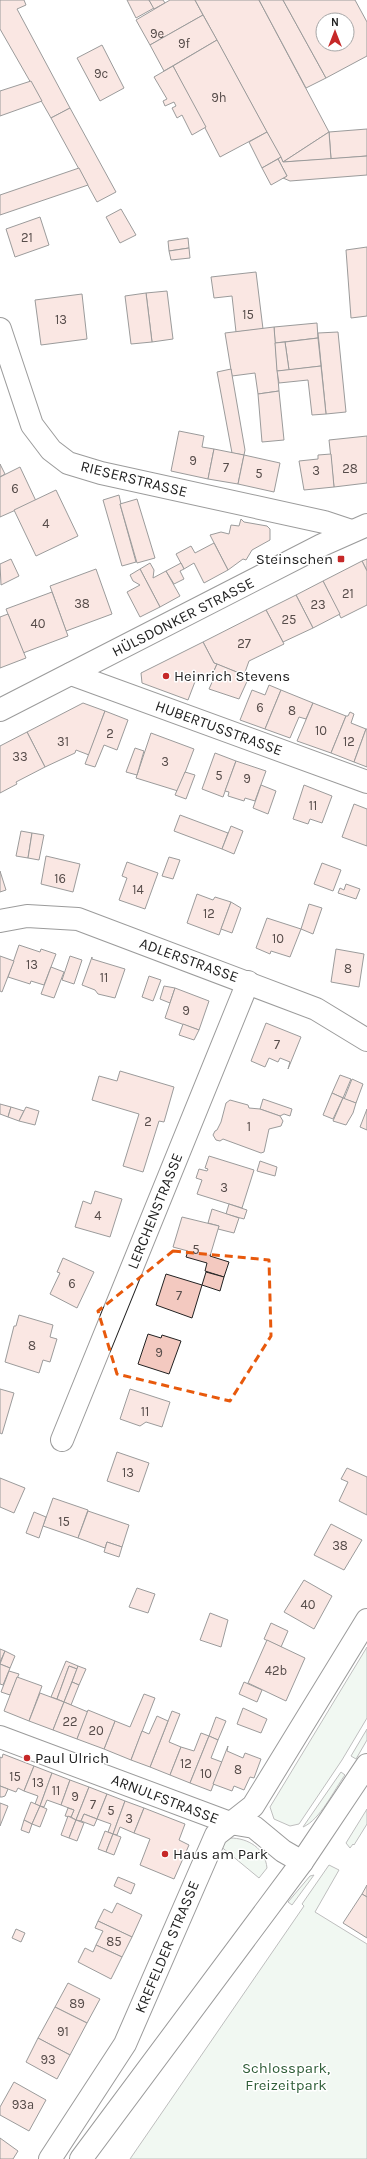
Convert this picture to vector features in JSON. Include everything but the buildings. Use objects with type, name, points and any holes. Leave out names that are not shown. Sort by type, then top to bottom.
[{"type":"street","name":"RIESERSTRASSE","points":[[0,328],[32,425],[51,450],[68,462],[101,473],[324,522],[359,528]]},
{"type":"street","name":"HÜLSDONKER STRASSE","points":[[0,710],[359,528]]},
{"type":"street","name":"HUBERTUSSTRASSE","points":[[71,674],[367,782]]},
{"type":"street","name":"ADLERSTRASSE","points":[[0,920],[28,916],[78,919],[248,982],[316,1009],[367,1040]]},
{"type":"street","name":"LERCHENSTRASSE","points":[[62,1440],[248,982]]},
{"type":"street","name":"KREFELDER STRASSE","points":[[50,2159],[125,2044],[216,1834],[253,1806],[367,1620]]},
{"type":"street","name":"ARNULFSTRASSE","points":[[0,1736],[230,1823],[254,1827],[302,1862]]},
{"type":"street","points":[[81,2159],[302,1862],[367,1765]]},
{"type":"highlighted area","points":[[173,1251],[269,1260],[271,1336],[230,1401],[117,1374],[98,1311]]},
{"type":"green space","points":[[367,1647],[367,1718],[342,1760],[299,1824],[290,1826],[274,1819],[270,1807]]},
{"type":"green space","points":[[367,1729],[367,1740],[356,1759],[351,1756]]},
{"type":"green space","points":[[341,1772],[345,1775],[326,1804],[315,1818],[303,1827]]},
{"type":"green space","points":[[367,1809],[367,1824],[354,1845],[353,1844],[350,1848],[346,1843]]},
{"type":"green space","points":[[230,1838],[237,1838],[249,1842],[263,1855],[267,1868],[259,1878],[219,1845]]},
{"type":"green space","name":"Schlosspark, Freizeitpark","points":[[329,1865],[339,1870],[315,1912],[367,1944],[367,2159],[130,2159],[304,1906],[302,1904]]},
{"type":"green space","points":[[314,1875],[292,1905],[288,1902],[310,1876]]},
{"type":"place","name":"Steinschen","points":[[341,559]]},
{"type":"place","name":"Heinrich Stevens","points":[[166,676]]},
{"type":"place","name":"Paul Ulrich","points":[[27,1758]]},
{"type":"place","name":"Haus am Park","points":[[165,1854]]}]
